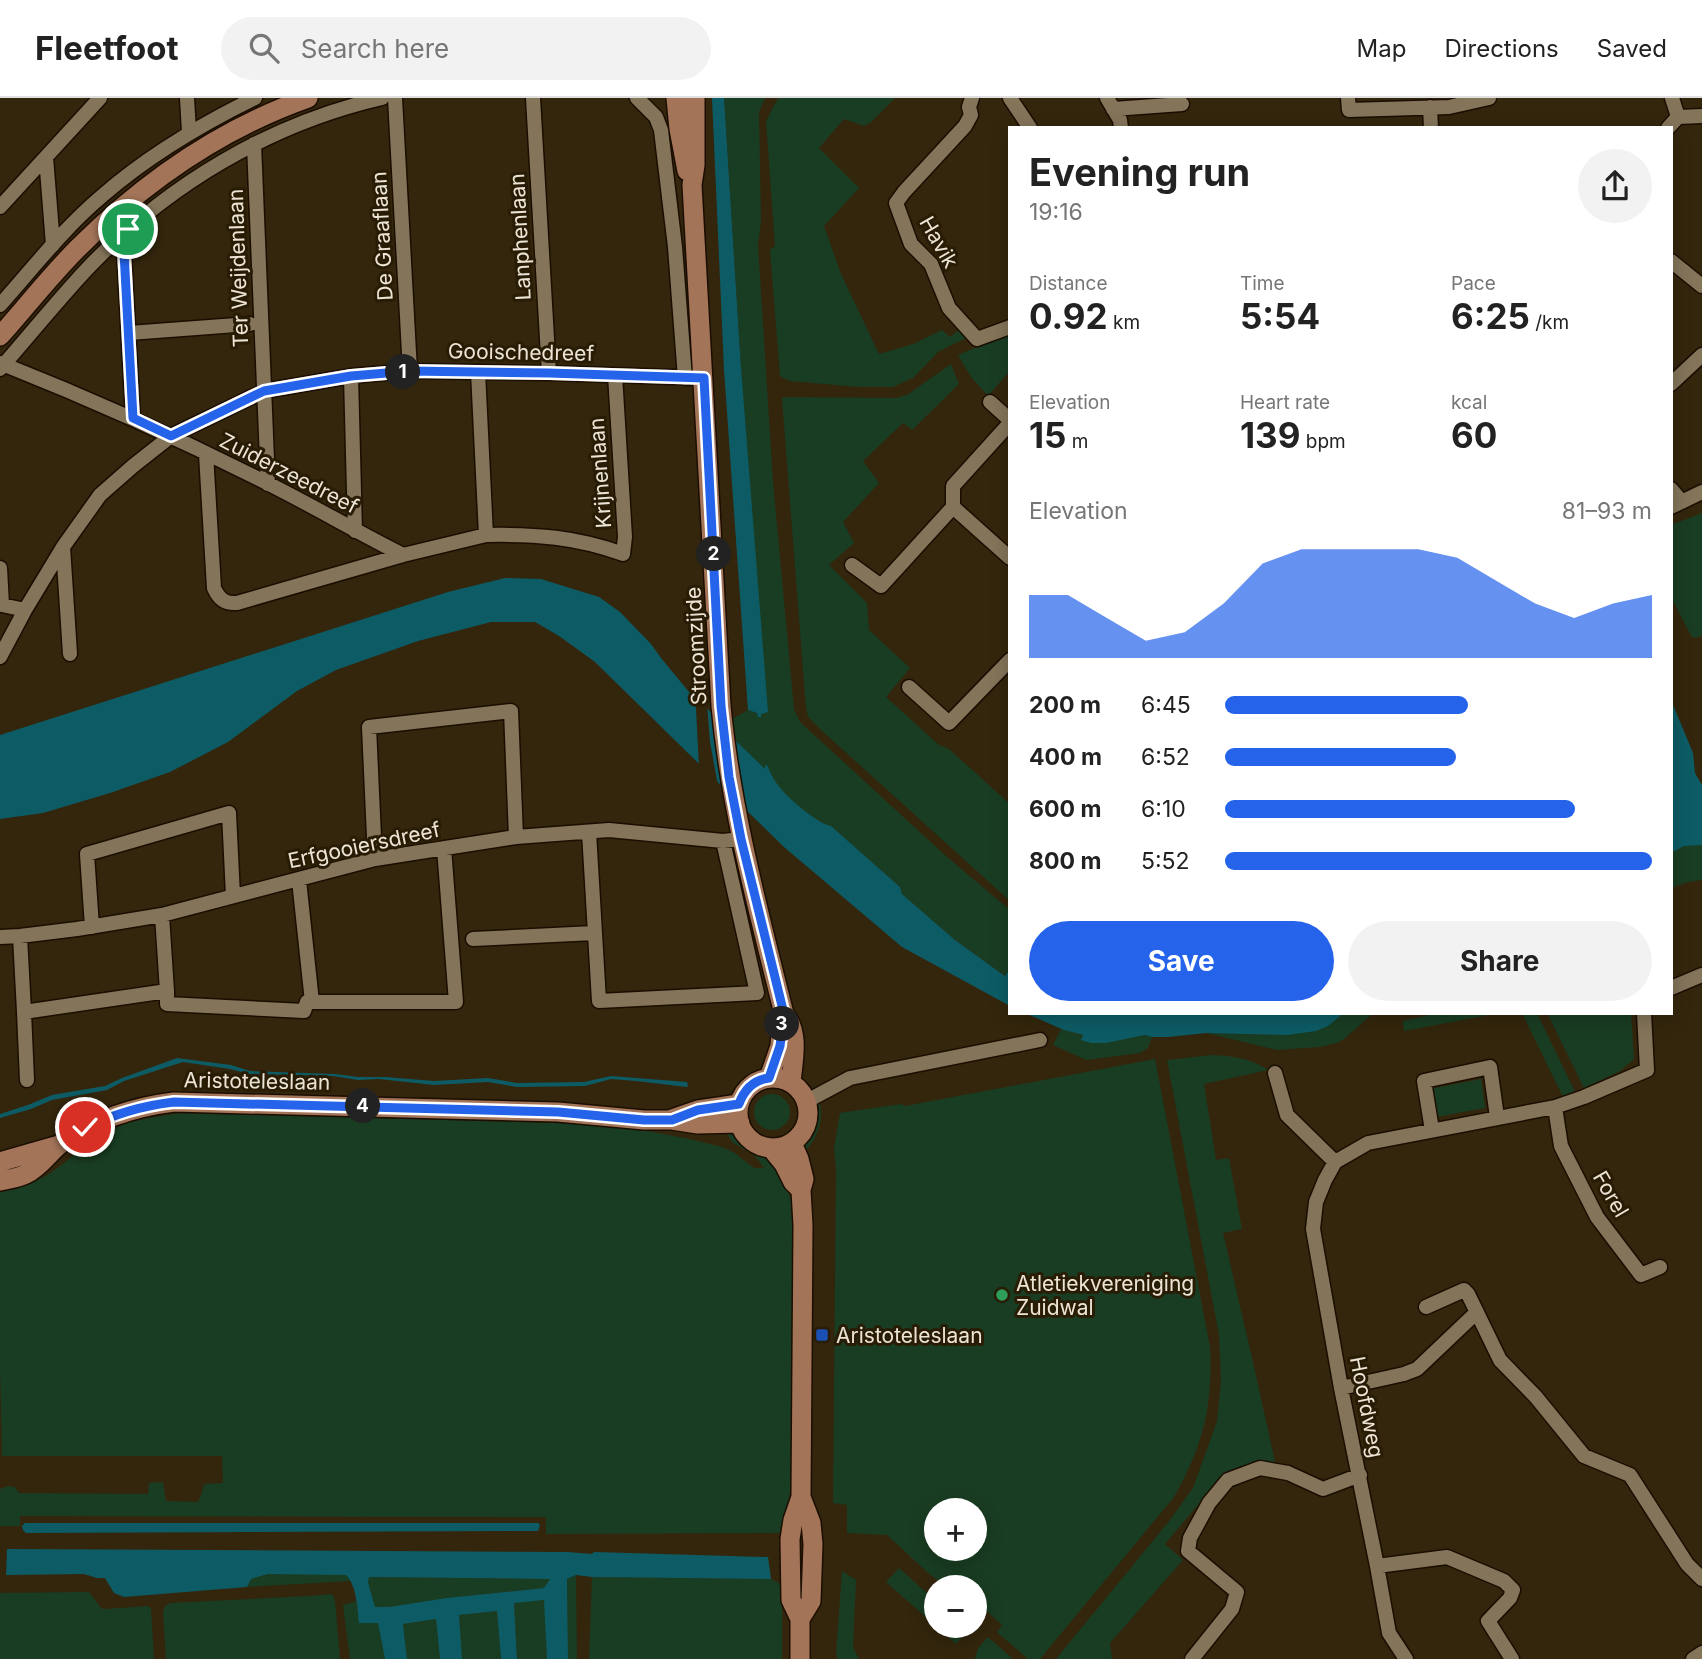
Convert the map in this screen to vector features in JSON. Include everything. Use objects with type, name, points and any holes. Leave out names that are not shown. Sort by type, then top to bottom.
[{"type":"street","points":[[0,207],[100,98]]},
{"type":"street","points":[[187,98],[189,132]]},
{"type":"street","points":[[0,305],[53,245],[102,196],[189,132],[255,98]]},
{"type":"street","points":[[0,336],[76,250],[135,195],[215,141],[270,113],[308,98]]},
{"type":"street","points":[[1,366],[86,270],[123,234],[188,183],[254,144],[307,121],[382,98]]},
{"type":"street","name":"De Graaflaan","points":[[396,98],[410,371]]},
{"type":"street","name":"Lanphenlaan","points":[[533,98],[549,373]]},
{"type":"street","name":"Stroomzijde","points":[[637,98],[656,117],[661,130],[694,378],[721,706],[726,757],[736,808],[732,840],[784,1014],[789,1020],[794,1042],[790,1082]]},
{"type":"street","name":"Stroomzijde","points":[[676,98],[685,166],[692,185]]},
{"type":"street","name":"Stroomzijde","points":[[694,378],[692,185],[695,165],[695,98]]},
{"type":"street","name":"Havik","points":[[972,98],[969,107],[971,115],[965,126],[896,203],[911,244],[931,264],[950,309],[977,339],[1008,328]]},
{"type":"street","points":[[1010,98],[1029,126]]},
{"type":"street","points":[[1349,98],[1349,110],[1449,107],[1489,98]]},
{"type":"street","points":[[1672,98],[1673,122],[1702,116]]},
{"type":"street","points":[[1110,103],[1182,104]]},
{"type":"street","points":[[1110,103],[1121,126]]},
{"type":"street","points":[[1430,107],[1431,126]]},
{"type":"street","name":"Ter Weijdenlaan","points":[[254,144],[268,484]]},
{"type":"street","points":[[46,157],[53,245]]},
{"type":"street","points":[[123,234],[133,418]]},
{"type":"street","points":[[1673,263],[1702,286]]},
{"type":"street","points":[[129,334],[250,324]]},
{"type":"street","points":[[1673,382],[1702,356]]},
{"type":"street","name":"Zuiderzeedreef","points":[[1,366],[133,418],[268,484],[403,555]]},
{"type":"street","name":"Gooischedreef","points":[[0,657],[63,547],[100,495],[171,436],[264,391],[351,376],[410,371],[694,378]]},
{"type":"street","points":[[478,372],[486,535]]},
{"type":"street","name":"Krijnenlaan","points":[[206,454],[214,588],[217,596],[231,603],[486,535],[527,534],[570,539],[623,554],[625,537],[615,375]]},
{"type":"street","points":[[351,376],[355,531]]},
{"type":"street","points":[[990,402],[1008,420]]},
{"type":"street","points":[[852,565],[881,586],[953,507],[953,486],[1008,424]]},
{"type":"street","points":[[1676,505],[1702,492]]},
{"type":"street","points":[[953,507],[1008,556]]},
{"type":"street","points":[[63,547],[70,654]]},
{"type":"street","points":[[0,568],[2,605],[25,610]]},
{"type":"street","points":[[909,687],[949,723],[1008,662]]},
{"type":"street","points":[[375,859],[369,727],[511,711],[516,836]]},
{"type":"street","points":[[92,927],[87,854],[229,813],[233,896]]},
{"type":"street","name":"Erfgooiersdreef","points":[[0,937],[92,927],[162,915],[375,859],[516,836],[609,830],[732,840]]},
{"type":"street","points":[[589,832],[599,1001],[757,993],[732,840]]},
{"type":"street","points":[[162,915],[167,1004],[304,1011],[307,1002],[456,1002],[444,848]]},
{"type":"street","points":[[299,880],[312,1002]]},
{"type":"street","points":[[473,939],[594,933]]},
{"type":"street","points":[[20,936],[27,1080]]},
{"type":"street","points":[[1673,987],[1702,975]]},
{"type":"street","points":[[24,1012],[167,991]]},
{"type":"street","name":"Stroomzijde","points":[[769,1078],[780,1046],[784,1014]]},
{"type":"street","points":[[1275,1073],[1287,1115],[1335,1162],[1368,1143],[1555,1107],[1647,1070],[1644,1015]]},
{"type":"street","points":[[807,1101],[850,1078],[1040,1040]]},
{"type":"street","points":[[1432,1130],[1424,1081],[1490,1067],[1497,1117]]},
{"type":"street","points":[[762,1079],[783,1079],[790,1082],[802,1091],[807,1101],[807,1125],[792,1143],[782,1147],[760,1146],[744,1132],[739,1113],[745,1092],[752,1084],[762,1079]]},
{"type":"street","name":"Aristoteleslaan","points":[[0,1181],[27,1174],[59,1145],[85,1127],[125,1111],[152,1104],[174,1102],[558,1112],[698,1124],[739,1113]]},
{"type":"street","name":"Forel","points":[[1555,1107],[1561,1146],[1597,1217],[1641,1275],[1660,1267]]},
{"type":"street","points":[[792,1143],[804,1179],[800,1190],[803,1225],[801,1497],[810,1523],[813,1544],[811,1601],[800,1619],[800,1659]]},
{"type":"street","name":"Aristoteleslaan","points":[[0,1162],[59,1145]]},
{"type":"street","points":[[771,1148],[785,1164],[800,1190]]},
{"type":"street","name":"Hoofdweg","points":[[1335,1162],[1316,1202],[1313,1229],[1389,1633],[1406,1659]]},
{"type":"street","points":[[1426,1307],[1464,1290],[1500,1360],[1536,1397],[1584,1456],[1630,1475],[1687,1564],[1702,1579]]},
{"type":"street","points":[[1341,1388],[1417,1369],[1477,1312]]},
{"type":"street","points":[[1192,1659],[1232,1609],[1237,1592],[1188,1551],[1190,1538],[1209,1503],[1228,1480],[1260,1468],[1288,1473],[1322,1489],[1360,1475]]},
{"type":"street","points":[[1377,1566],[1447,1557],[1504,1581],[1513,1590],[1510,1598],[1488,1621],[1512,1659]]},
{"type":"street","points":[[1693,1659],[1702,1653]]},
{"type":"green space","points":[[724,98],[765,98],[759,112],[761,221],[758,245],[773,482],[794,709],[800,722],[946,856],[1008,908],[1006,976],[955,940],[831,826],[794,802],[777,785],[769,770],[766,771],[734,739],[732,719],[748,710],[757,713],[741,368]]},
{"type":"green space","points":[[778,98],[895,98],[864,126],[844,119],[819,148],[859,188],[824,226],[841,274],[879,354],[913,344],[942,330],[950,337],[960,329],[970,336],[938,352],[913,378],[893,387],[789,381],[780,376],[770,250],[775,246],[766,121]]},
{"type":"green space","points":[[1008,334],[1008,373],[988,396],[971,377],[958,355]]},
{"type":"green space","points":[[951,364],[959,384],[912,430],[903,423],[863,461],[879,483],[843,522],[854,543],[829,565],[867,603],[869,630],[910,668],[886,697],[1008,802],[1008,899],[821,730],[808,717],[806,708],[782,399],[896,398],[907,395]]},
{"type":"green space","points":[[1702,513],[1702,636],[1695,638],[1673,601],[1673,524]]},
{"type":"green space","points":[[1702,845],[1702,880],[1673,887],[1673,852],[1684,846]]},
{"type":"green space","points":[[1342,1015],[1374,1015],[1344,1039],[1319,1047],[1277,1050],[1206,1033],[1266,1035],[1328,1026]]},
{"type":"green space","points":[[1489,1015],[1404,1031],[1403,1021],[1426,1016]]},
{"type":"green space","points":[[1523,1015],[1538,1015],[1575,1092],[1563,1097]]},
{"type":"green space","points":[[1548,1015],[1631,1015],[1634,1059],[1620,1071],[1584,1088]]},
{"type":"green space","points":[[1061,1029],[1106,1043],[1145,1035],[1152,1037],[1148,1048],[1140,1053],[1086,1060],[1053,1045]]},
{"type":"green space","points":[[1212,1055],[1241,1058],[1268,1070],[1204,1084],[1216,1160],[1229,1158],[1242,1229],[1223,1233],[1275,1462],[1225,1475],[1165,1544],[1183,1560],[1110,1643],[1112,1659],[1056,1659],[1193,1488],[1217,1421],[1221,1381],[1219,1335],[1167,1060]]},
{"type":"green space","name":"Atletiekvereniging Zuidwal","points":[[1155,1059],[1210,1347],[1208,1407],[1199,1443],[1174,1497],[1040,1659],[1028,1659],[997,1632],[1002,1625],[987,1611],[987,1575],[931,1575],[887,1535],[847,1533],[847,1505],[833,1503],[834,1148],[840,1113],[901,1104],[905,1106]]},
{"type":"green space","points":[[1481,1079],[1485,1108],[1436,1117],[1430,1089]]},
{"type":"green space","points":[[772,1094],[785,1099],[790,1112],[785,1125],[772,1130],[759,1125],[754,1112],[759,1099]]},
{"type":"green space","points":[[820,1103],[818,1129],[804,1152],[801,1146],[809,1124],[811,1108]]},
{"type":"green space","points":[[181,1113],[589,1124],[653,1132],[722,1147],[735,1153],[754,1168],[764,1168],[755,1156],[732,1142],[725,1130],[733,1131],[766,1152],[780,1170],[792,1202],[792,1479],[783,1533],[546,1534],[546,1517],[20,1516],[20,1526],[0,1526],[0,1489],[8,1486],[15,1487],[19,1493],[148,1494],[149,1483],[163,1482],[166,1501],[198,1502],[204,1485],[223,1483],[222,1456],[2,1456],[0,1192],[35,1182],[101,1135],[117,1127]]},
{"type":"green space","points":[[899,1568],[924,1590],[924,1616],[886,1582]]},
{"type":"green space","points":[[842,1571],[856,1580],[853,1647],[859,1659],[837,1659]]},
{"type":"green space","points":[[268,1574],[346,1574],[351,1581],[247,1587],[251,1579]]},
{"type":"green space","points":[[576,1575],[577,1659],[568,1659],[567,1579]]},
{"type":"green space","points":[[369,1577],[550,1579],[544,1588],[375,1607]]},
{"type":"green space","points":[[592,1577],[771,1579],[782,1585],[782,1659],[589,1659]]},
{"type":"green space","points":[[0,1593],[90,1593],[104,1609],[151,1608],[154,1659],[0,1659]]},
{"type":"green space","points":[[331,1594],[335,1601],[340,1659],[166,1659],[163,1612],[165,1606],[170,1603]]},
{"type":"green space","points":[[545,1600],[547,1659],[517,1659],[514,1602]]},
{"type":"green space","points":[[356,1601],[359,1623],[378,1622],[385,1659],[350,1659],[343,1605]]},
{"type":"green space","points":[[497,1611],[501,1659],[462,1659],[459,1615]]},
{"type":"green space","points":[[436,1619],[440,1659],[407,1659],[403,1624]]},
{"type":"green space","points":[[988,1637],[1013,1659],[975,1659],[978,1648]]},
{"type":"green space","points":[[949,1638],[961,1638],[956,1644]]},
{"type":"water","points":[[712,98],[724,98],[741,368],[768,712],[761,714],[761,717],[748,710],[724,370]]},
{"type":"water","points":[[505,578],[541,579],[599,597],[620,612],[734,739],[765,769],[767,765],[782,790],[794,802],[810,815],[831,826],[955,940],[1005,976],[1008,972],[1008,1005],[902,947],[784,847],[595,662],[535,622],[491,622],[418,641],[336,670],[297,691],[228,742],[170,772],[43,813],[0,819],[0,735],[448,592]]},
{"type":"water","points":[[1673,705],[1693,753],[1695,773],[1702,785],[1702,845],[1684,846],[1673,852]]},
{"type":"water","points":[[1030,1015],[1342,1015],[1328,1026],[1316,1031],[1287,1035],[1145,1035],[1106,1043],[1091,1043],[1081,1040],[1083,1035]]},
{"type":"water","points":[[177,1058],[231,1065],[250,1071],[358,1077],[434,1081],[488,1078],[517,1083],[584,1082],[611,1076],[687,1082],[688,1086],[611,1079],[585,1086],[517,1087],[488,1082],[434,1085],[333,1076],[249,1074],[183,1062],[124,1081],[107,1090],[52,1100],[0,1118],[0,1114],[52,1095],[105,1086]]},
{"type":"water","points":[[25,1523],[540,1525],[538,1531],[26,1533],[22,1526]]},
{"type":"water","points":[[7,1549],[594,1552],[768,1557],[771,1579],[576,1575],[567,1579],[568,1659],[547,1659],[544,1600],[514,1603],[517,1659],[501,1659],[497,1611],[459,1615],[462,1659],[440,1659],[436,1619],[403,1624],[407,1659],[385,1659],[378,1623],[359,1623],[354,1591],[346,1575],[268,1574],[251,1579],[247,1587],[124,1597],[114,1593],[105,1578],[84,1574],[6,1575]],"holes":[[[369,1577],[550,1579],[544,1588],[375,1607]]]},
{"type":"pier","points":[[695,689],[707,703],[710,742],[718,786],[699,767]]},
{"type":"place","name":"Atletiekvereniging Zuidwal","points":[[1002,1295]]},
{"type":"place","name":"Aristoteleslaan","points":[[822,1335]]},
{"type":"route","points":[[85,1127],[125,1111],[174,1102],[558,1112],[672,1120],[698,1110],[739,1104],[752,1084],[769,1078],[780,1046],[784,1014],[741,839],[725,747],[704,378],[410,371],[351,376],[264,391],[171,436],[133,418],[123,234],[128,229]]}]
